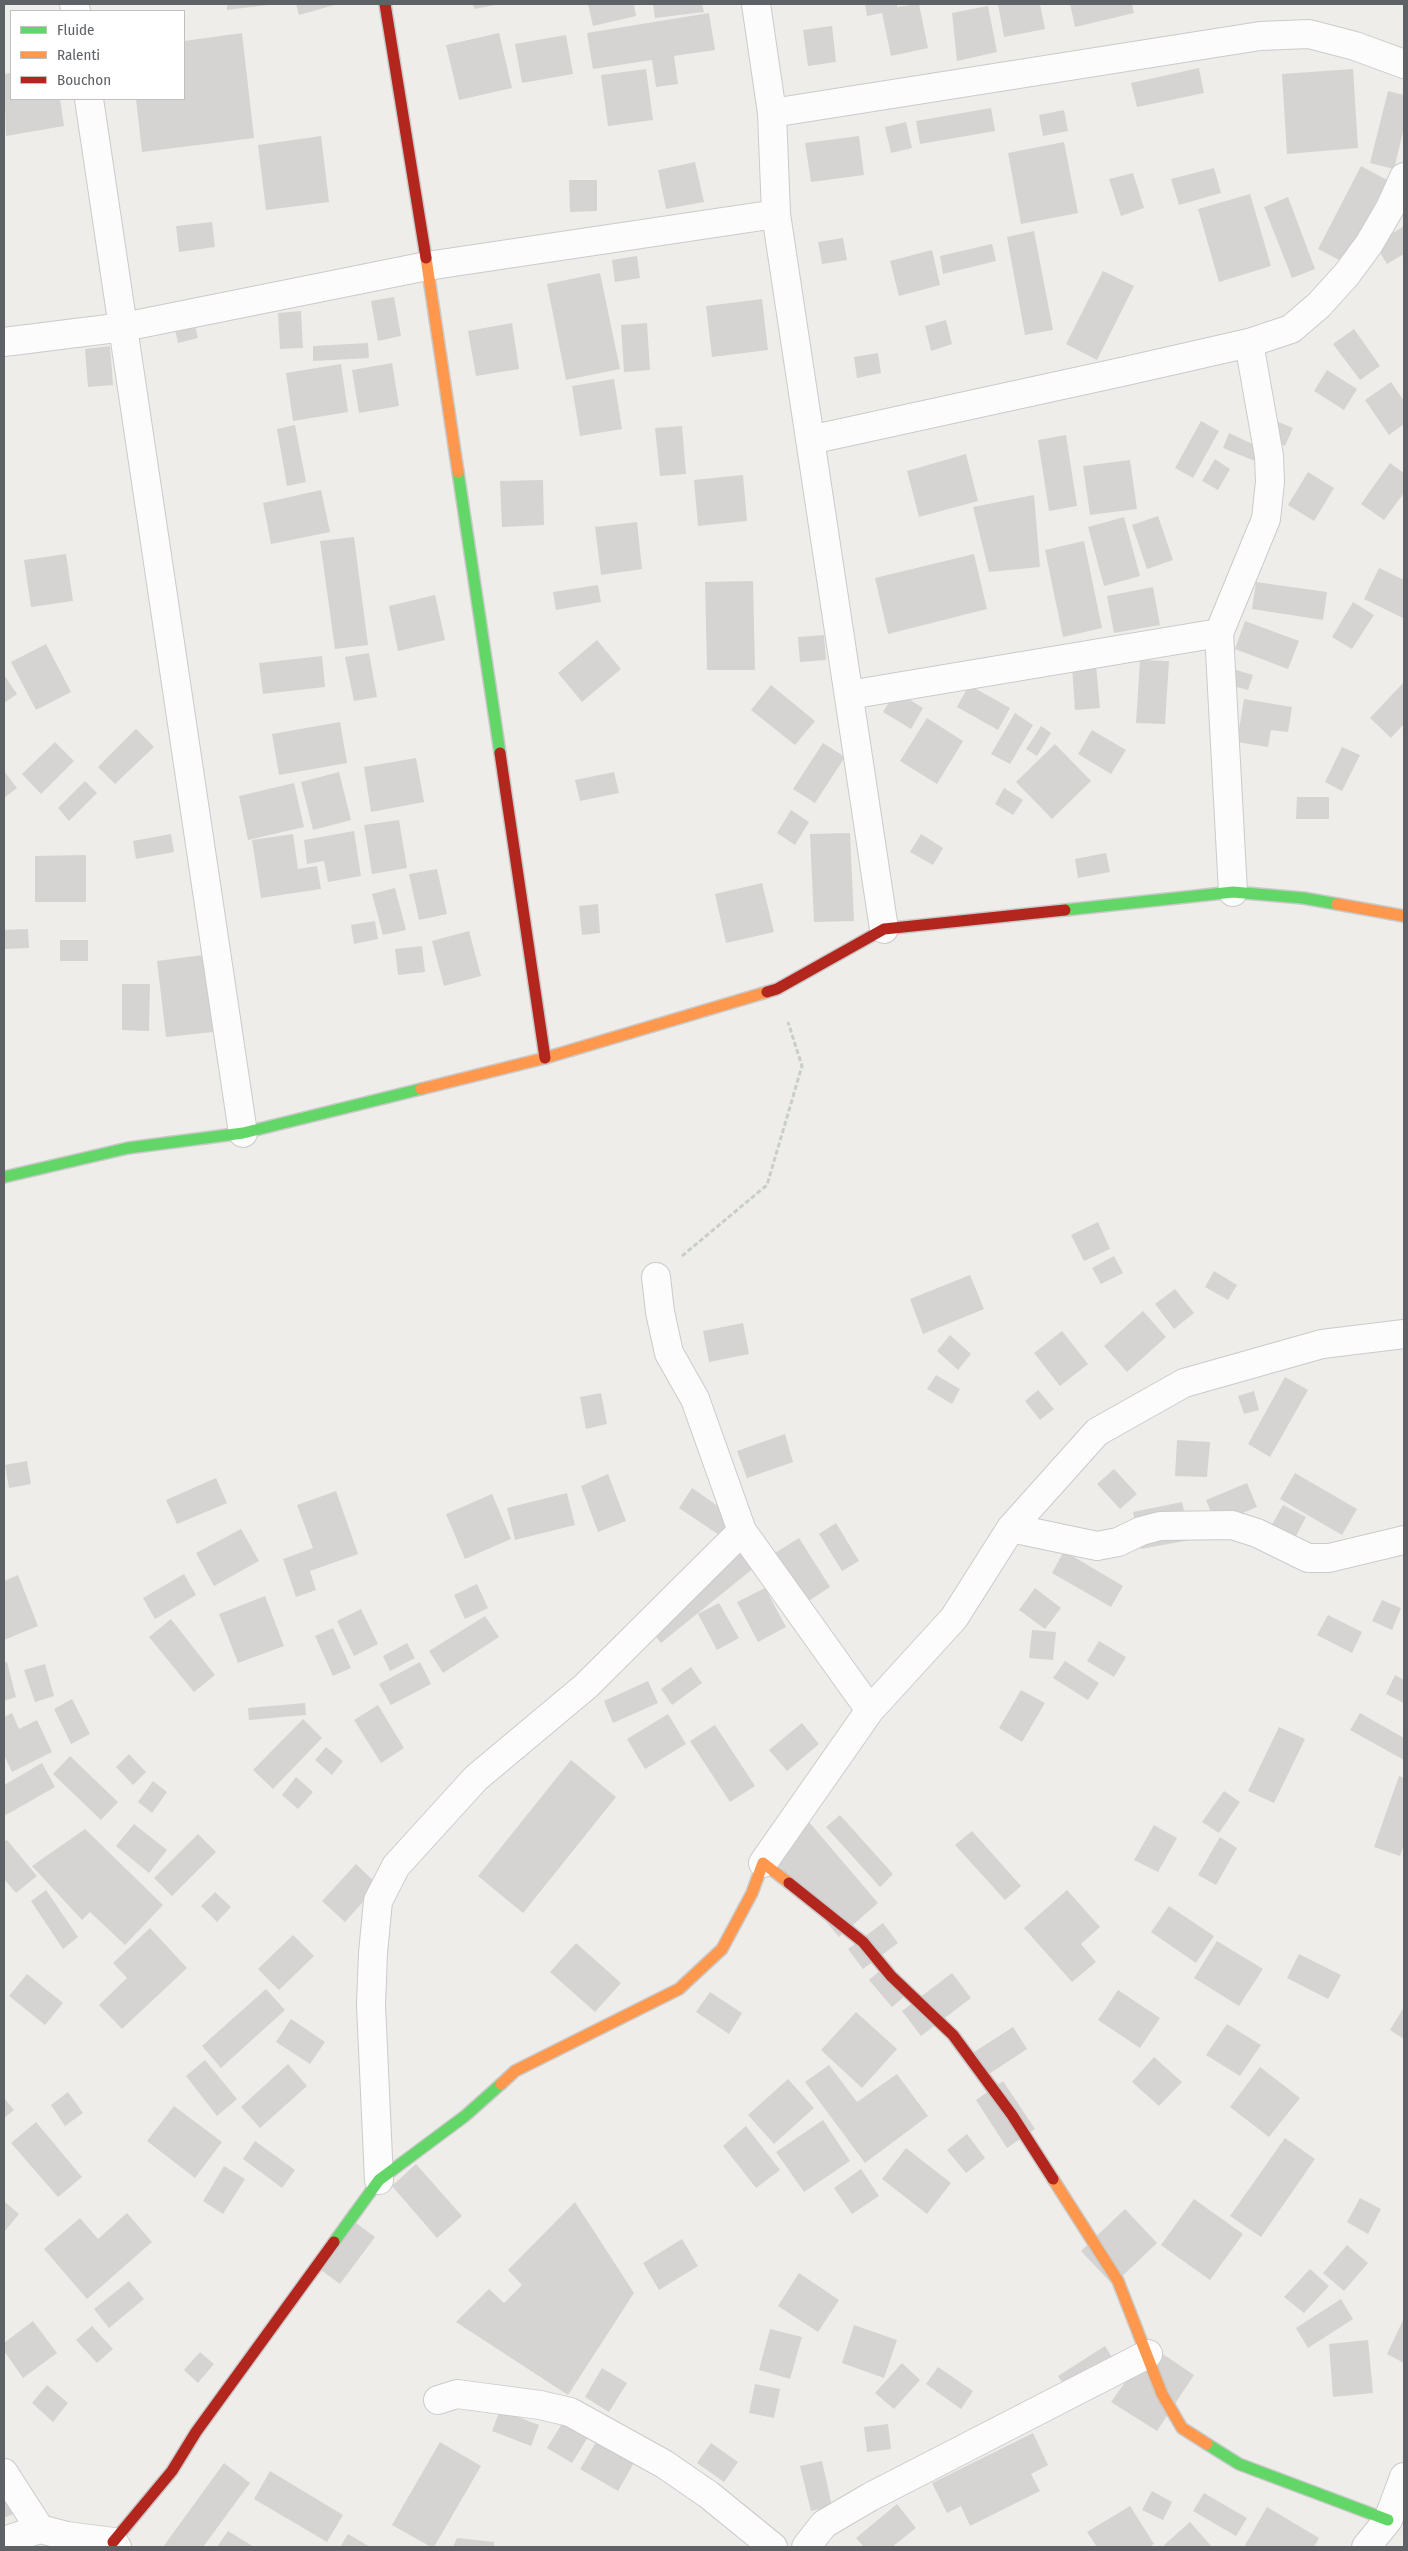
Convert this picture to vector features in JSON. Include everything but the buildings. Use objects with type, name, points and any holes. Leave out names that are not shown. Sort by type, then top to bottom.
[{"type":"street","points":[[385,4],[427,266],[545,1058]]},
{"type":"street","points":[[756,4],[772,113],[776,214],[884,929]]},
{"type":"street","points":[[772,113],[1260,36],[1309,34],[1355,46],[1404,64]]},
{"type":"street","points":[[89,100],[243,1133]]},
{"type":"street","points":[[810,440],[1249,343],[1291,329],[1319,305],[1347,274],[1369,244],[1390,208],[1404,177]]},
{"type":"street","points":[[4,342],[124,327],[427,266],[776,214]]},
{"type":"street","points":[[1233,892],[1219,633],[1266,519],[1270,482],[1269,456],[1249,343]]},
{"type":"street","points":[[849,695],[1219,633]]},
{"type":"street","points":[[4,1176],[128,1148],[243,1133],[545,1058],[777,988],[884,929],[1233,892],[1303,898],[1404,916]]},
{"type":"street","points":[[656,1277],[660,1312],[669,1353],[695,1399],[742,1531],[870,1710]]},
{"type":"street","points":[[4,2541],[40,2528],[67,2536],[115,2545],[172,2470],[196,2432],[379,2180],[465,2116],[515,2071],[679,1989],[722,1949],[752,1893],[763,1863],[870,1710],[954,1618],[1011,1528],[1097,1432],[1184,1383],[1322,1344],[1404,1334]]},
{"type":"street","points":[[1011,1528],[1097,1546],[1118,1542],[1140,1530],[1160,1526],[1232,1525],[1257,1533],[1308,1558],[1328,1558],[1404,1540]]},
{"type":"street","points":[[379,2180],[371,2005],[373,1953],[378,1901],[396,1866],[476,1778],[586,1686],[742,1531]]},
{"type":"street","points":[[763,1863],[863,1942],[891,1976],[952,2035],[1012,2116],[1118,2281],[1162,2394],[1182,2428],[1239,2464],[1388,2520]]},
{"type":"street","points":[[806,2547],[824,2524],[870,2497],[1148,2354]]},
{"type":"street","points":[[438,2400],[457,2394],[540,2405],[570,2412],[622,2438],[664,2464],[710,2495],[773,2547]]},
{"type":"street","points":[[4,2473],[40,2528]]},
{"type":"street","points":[[1366,2547],[1388,2520],[1404,2478]]},
{"type":"path","points":[[656,1277],[767,1185],[802,1066],[777,988]]},
{"type":"traffic: fast","points":[[458,472],[500,753]]},
{"type":"traffic: fast","points":[[1065,910],[1233,892],[1303,898],[1337,904]]},
{"type":"traffic: fast","points":[[4,1177],[128,1148],[243,1133],[421,1089]]},
{"type":"traffic: fast","points":[[334,2242],[379,2180],[465,2116],[501,2084]]},
{"type":"traffic: fast","points":[[1207,2444],[1239,2464],[1388,2520]]},
{"type":"traffic: slow","points":[[426,258],[458,472]]},
{"type":"traffic: slow","points":[[1337,904],[1404,916]]},
{"type":"traffic: slow","points":[[421,1089],[545,1058],[767,992]]},
{"type":"traffic: slow","points":[[501,2084],[515,2071],[679,1989],[722,1949],[752,1893],[763,1863],[789,1883]]},
{"type":"traffic: slow","points":[[1053,2179],[1118,2281],[1162,2394],[1182,2428],[1207,2444]]},
{"type":"traffic: jam","points":[[385,4],[426,258]]},
{"type":"traffic: jam","points":[[500,753],[545,1058]]},
{"type":"traffic: jam","points":[[767,992],[777,989],[884,929],[1065,910]]},
{"type":"traffic: jam","points":[[789,1883],[863,1942],[891,1976],[953,2035],[1012,2115],[1053,2179]]},
{"type":"traffic: jam","points":[[113,2542],[172,2471],[196,2432],[334,2242]]}]
